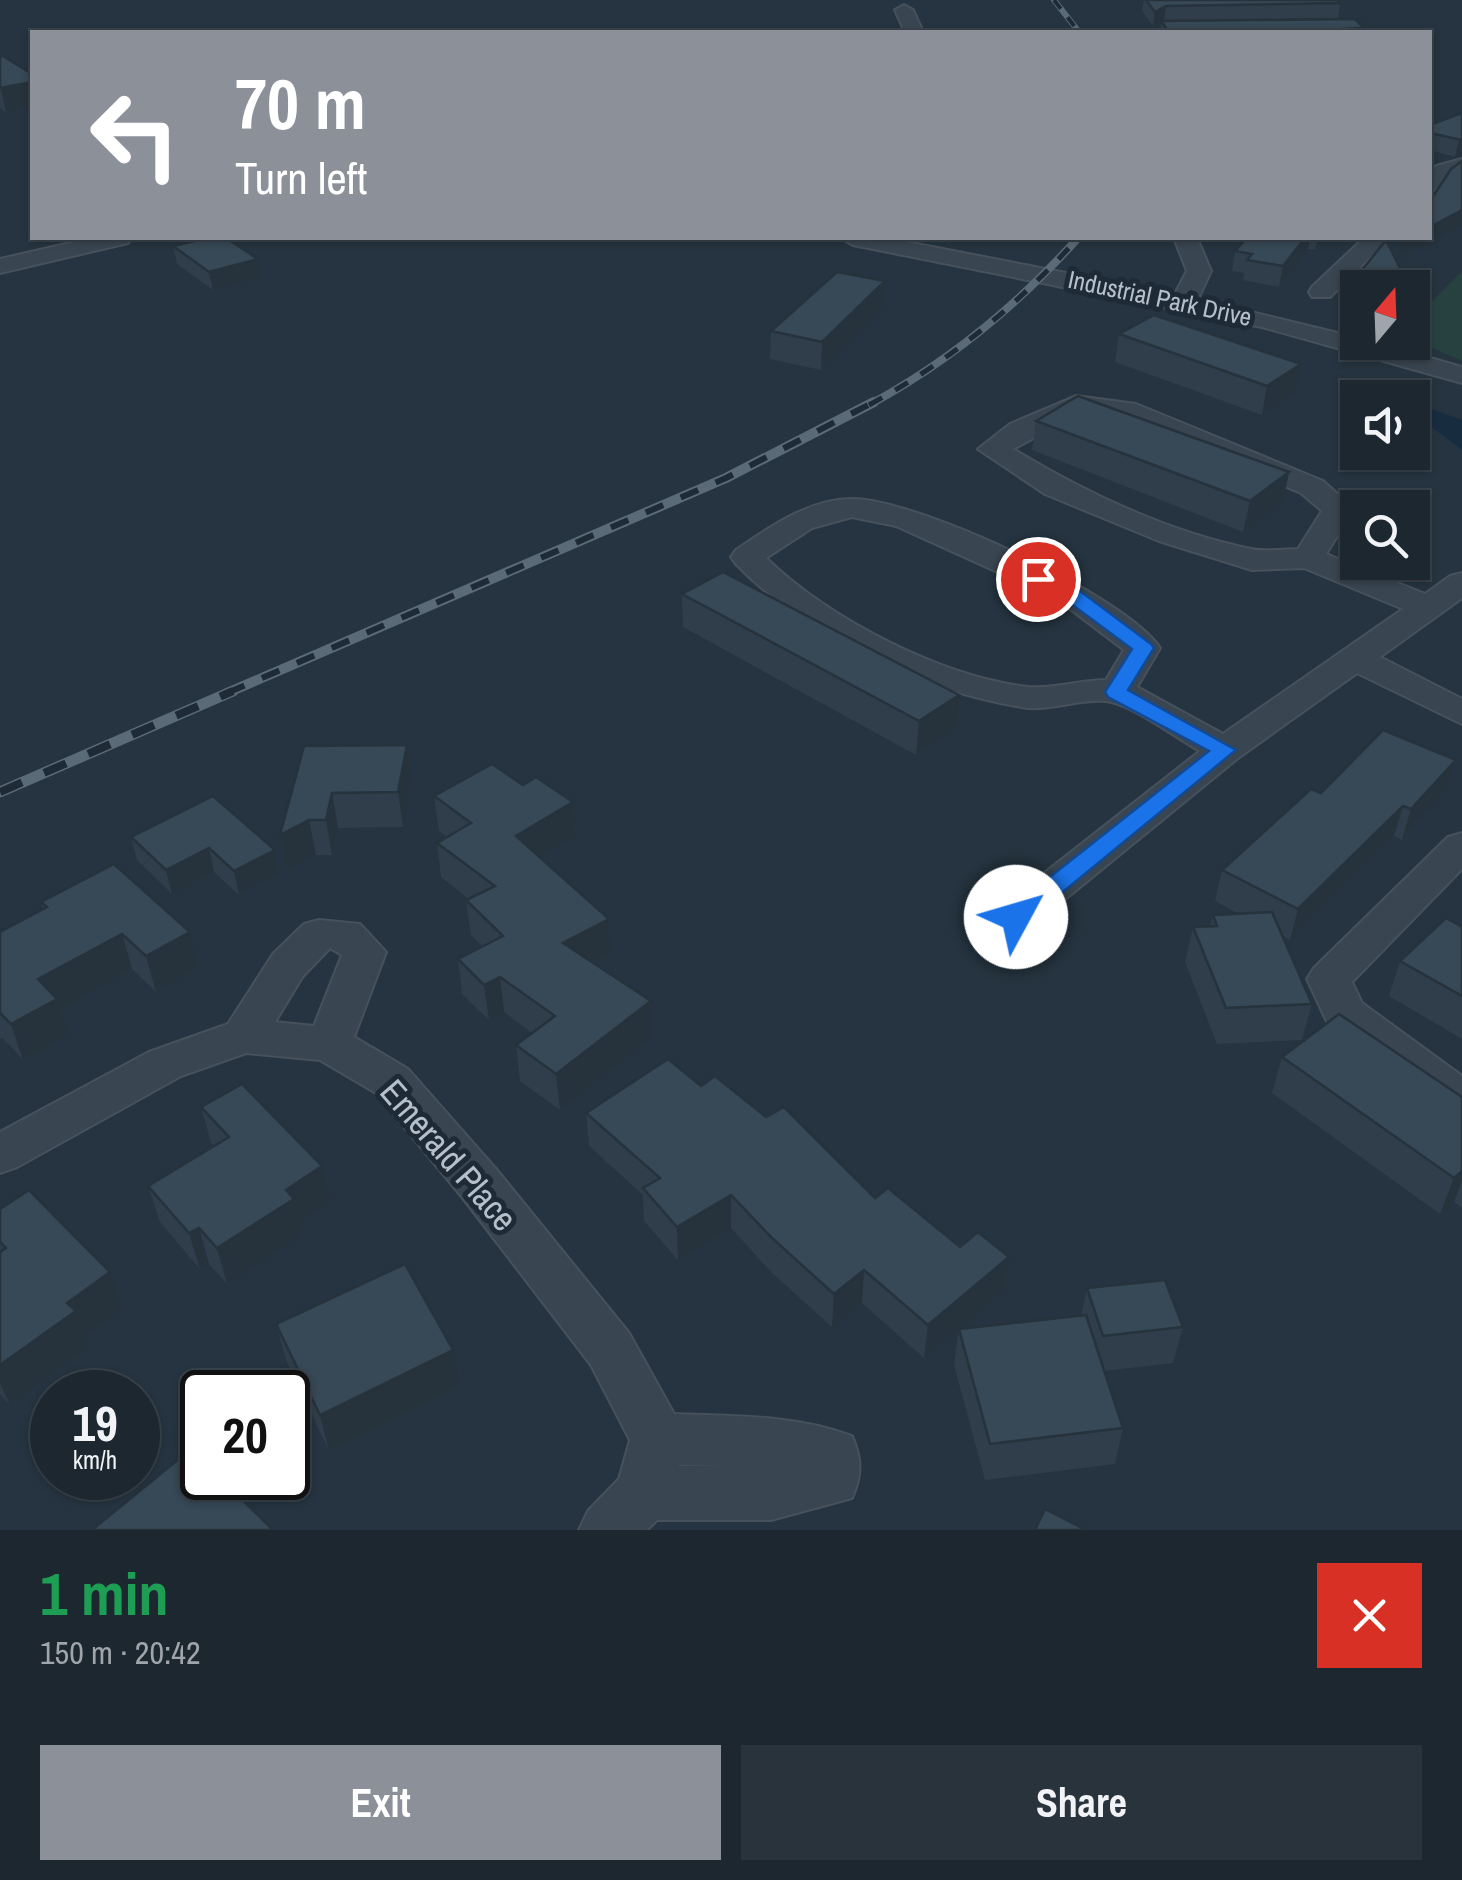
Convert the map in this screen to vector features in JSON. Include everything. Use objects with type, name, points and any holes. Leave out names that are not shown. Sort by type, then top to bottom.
[{"type":"street","points":[[904,10],[913,30]]},
{"type":"street","points":[[0,266],[111,240]]},
{"type":"street","name":"Industrial Park Drive","points":[[863,240],[1184,302],[1354,342],[1462,375]]},
{"type":"street","points":[[1184,302],[1199,271],[1187,240]]},
{"type":"street","points":[[1321,292],[1374,240]]},
{"type":"street","points":[[1308,558],[1339,509],[1312,488],[1126,410],[1076,404],[1020,430],[993,449],[1056,488],[1170,534],[1252,560],[1308,558],[1427,607]]},
{"type":"street","points":[[1116,692],[1143,648],[1069,592],[905,518],[852,508],[802,521],[746,556],[763,576],[835,624],[937,676],[1028,698],[1116,692],[1224,750]]},
{"type":"street","points":[[1016,917],[1224,750],[1462,583]]},
{"type":"street","points":[[1354,658],[1462,713]]},
{"type":"street","points":[[1462,846],[1329,980],[1344,1013],[1462,1101]]},
{"type":"street","points":[[244,1036],[288,965],[318,934],[345,934],[365,952],[329,1044]]},
{"type":"street","name":"Emerald Place","points":[[0,1154],[165,1064],[244,1036],[329,1044],[392,1082],[479,1183],[610,1349],[658,1439]]},
{"type":"street","points":[[658,1439],[758,1442],[832,1454],[832,1479],[772,1493],[626,1511],[658,1439]]},
{"type":"green space","points":[[1462,271],[1462,361],[1430,347],[1430,304]]},
{"type":"water","points":[[1430,408],[1462,420],[1462,450],[1430,426]]},
{"type":"building","points":[[1146,0],[1340,3],[1166,6],[1155,12]]},
{"type":"building","points":[[1355,19],[1364,28],[1168,30],[1161,21]]},
{"type":"building","points":[[0,57],[30,73],[30,82],[0,88]]},
{"type":"building","points":[[1462,113],[1462,140],[1432,133],[1432,124]]},
{"type":"building","points":[[1462,161],[1462,210],[1432,226],[1432,198],[1451,169]]},
{"type":"building","points":[[198,240],[229,240],[258,259],[209,272],[173,246]]},
{"type":"building","points":[[1245,240],[1303,240],[1283,266],[1247,260],[1252,254],[1235,251]]},
{"type":"building","points":[[1386,240],[1401,270],[1362,270]]},
{"type":"building","points":[[837,272],[885,281],[822,342],[771,331]]},
{"type":"building","points":[[1154,315],[1301,364],[1267,386],[1119,334]]},
{"type":"building","points":[[1078,396],[1289,472],[1250,501],[1036,421]]},
{"type":"building","points":[[723,572],[959,695],[919,721],[682,594]]},
{"type":"building","points":[[1383,730],[1456,760],[1411,809],[1403,806],[1298,909],[1222,870],[1311,789],[1321,793]]},
{"type":"building","points":[[407,745],[398,792],[332,793],[326,820],[309,820],[280,835],[304,746]]},
{"type":"building","points":[[492,764],[523,785],[536,777],[573,802],[516,836],[609,919],[563,943],[651,1001],[556,1074],[516,1045],[555,1016],[500,977],[484,985],[458,959],[503,936],[466,900],[495,886],[437,843],[471,823],[434,796]]},
{"type":"building","points":[[213,796],[275,850],[234,871],[209,848],[166,870],[131,837]]},
{"type":"building","points":[[114,864],[190,932],[146,956],[122,934],[38,979],[57,999],[11,1024],[0,1013],[0,932],[47,907],[41,902]]},
{"type":"building","points":[[1272,912],[1312,1004],[1226,1008],[1193,927],[1217,926],[1213,915]]},
{"type":"building","points":[[1446,918],[1462,927],[1462,996],[1400,961]]},
{"type":"building","points":[[1339,1014],[1462,1097],[1462,1171],[1454,1178],[1282,1057]]},
{"type":"building","points":[[668,1059],[701,1086],[715,1076],[766,1117],[784,1107],[875,1198],[888,1188],[960,1247],[978,1232],[1009,1257],[928,1325],[864,1270],[834,1294],[731,1195],[677,1227],[643,1188],[660,1178],[586,1113]]},
{"type":"building","points":[[242,1084],[322,1166],[286,1190],[294,1199],[217,1248],[199,1228],[189,1233],[148,1186],[229,1137],[201,1107]]},
{"type":"building","points":[[29,1190],[110,1272],[67,1303],[76,1311],[0,1365],[0,1252],[6,1248],[0,1242],[0,1209]]},
{"type":"building","points":[[405,1264],[453,1350],[320,1415],[310,1394],[310,1370],[298,1370],[276,1324]]},
{"type":"building","points":[[1165,1280],[1183,1327],[1103,1336],[1087,1288]]},
{"type":"building","points":[[1086,1315],[1123,1428],[990,1444],[959,1329]]},
{"type":"building","points":[[180,1458],[180,1500],[242,1500],[273,1530],[92,1530],[129,1500],[160,1500],[160,1474]]},
{"type":"building","points":[[1045,1509],[1086,1530],[1035,1530]]},
{"type":"railway","points":[[1054,0],[1077,30]]},
{"type":"railway","points":[[869,405],[981,331],[1076,240]]},
{"type":"railway","points":[[227,693],[726,478],[874,402]]},
{"type":"railway","points":[[0,792],[233,691]]},
{"type":"route","points":[[1016,917],[1224,750],[1116,692],[1143,648],[1069,592],[1038,579]]}]
